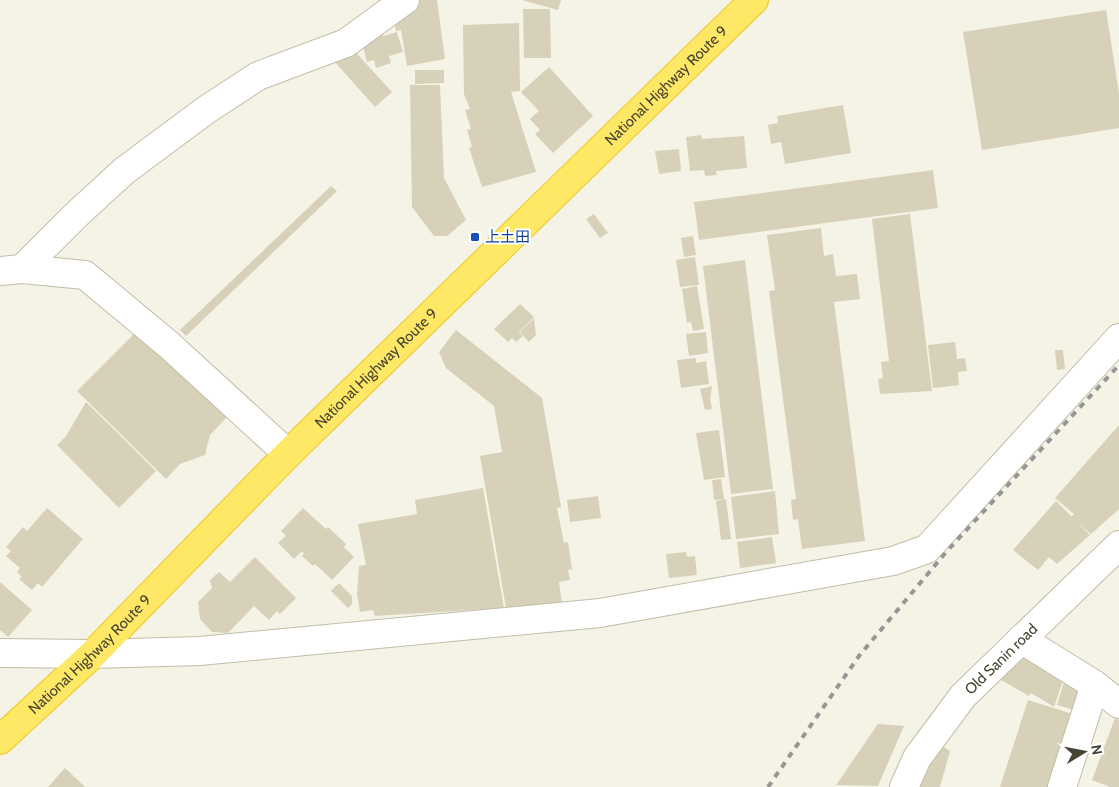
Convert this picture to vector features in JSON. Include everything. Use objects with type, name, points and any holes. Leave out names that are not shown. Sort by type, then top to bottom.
[{"type":"highway","name":"National Highway Route 9","points":[[0,740],[93,654],[288,454],[754,0]]},
{"type":"street","points":[[11,270],[75,216],[124,171],[206,110],[258,76],[346,43],[405,0]]},
{"type":"street","points":[[11,270],[85,275],[170,345],[288,454]]},
{"type":"street","points":[[0,653],[93,654],[200,651],[600,613],[893,561],[927,549],[1119,338]]},
{"type":"street","name":"Old Sanin road","points":[[904,787],[916,758],[963,696],[1119,545]]},
{"type":"street","points":[[1021,639],[1095,685],[1119,704]]},
{"type":"street","points":[[1062,787],[1095,685]]},
{"type":"building","points":[[410,0],[437,0],[445,59],[407,66],[401,30],[396,31],[394,20]]},
{"type":"building","points":[[522,0],[561,0],[558,10]]},
{"type":"building","points":[[523,9],[550,9],[551,58],[524,58]]},
{"type":"building","points":[[1106,10],[1119,93],[1119,128],[982,150],[963,32]]},
{"type":"building","points":[[519,23],[520,91],[511,92],[536,172],[482,187],[469,148],[472,147],[467,130],[471,129],[465,110],[470,109],[464,94],[463,25]]},
{"type":"building","points":[[381,30],[383,36],[397,32],[403,52],[389,56],[391,63],[376,68],[374,60],[367,62],[362,42]]},
{"type":"building","points":[[350,46],[392,92],[375,107],[334,61]]},
{"type":"building","points":[[549,67],[593,116],[553,153],[535,134],[540,130],[530,119],[539,111],[521,92]]},
{"type":"building","points":[[415,70],[444,70],[444,83],[415,84]]},
{"type":"building","points":[[410,85],[440,85],[444,178],[466,220],[447,236],[434,236],[412,207]]},
{"type":"building","points":[[843,105],[851,153],[785,164],[781,142],[771,144],[768,125],[778,123],[777,116]]},
{"type":"building","points":[[701,135],[702,139],[744,136],[747,168],[716,171],[717,175],[705,176],[704,170],[690,171],[686,137]]},
{"type":"building","points":[[679,149],[681,171],[659,174],[655,151]]},
{"type":"building","points":[[933,170],[938,208],[699,240],[694,202]]},
{"type":"building","points":[[331,186],[337,191],[186,336],[180,330]]},
{"type":"building","points":[[594,214],[608,233],[600,238],[586,219]]},
{"type":"building","points":[[910,214],[932,391],[880,394],[878,379],[883,378],[881,362],[889,361],[872,219]]},
{"type":"building","points":[[821,228],[824,256],[833,254],[836,276],[857,274],[860,299],[834,302],[865,541],[802,549],[798,519],[793,520],[791,500],[796,499],[769,291],[775,290],[767,235]]},
{"type":"building","points":[[693,236],[696,255],[684,257],[681,238]]},
{"type":"building","points":[[695,257],[699,285],[680,287],[676,260]]},
{"type":"building","points":[[745,260],[773,489],[731,494],[703,266]]},
{"type":"building","points":[[697,286],[704,329],[693,331],[691,322],[687,323],[682,289]]},
{"type":"building","points":[[520,304],[534,317],[519,332],[523,336],[516,342],[512,338],[508,342],[494,329]]},
{"type":"building","points":[[534,318],[536,335],[529,342],[520,332]]},
{"type":"building","points":[[140,328],[228,416],[210,435],[205,455],[180,464],[166,479],[77,391]]},
{"type":"building","points":[[456,330],[542,398],[561,507],[557,508],[564,543],[568,542],[572,569],[568,570],[570,580],[559,582],[562,603],[506,608],[480,456],[502,452],[494,406],[446,368],[439,352]]},
{"type":"building","points":[[706,332],[708,353],[689,356],[686,334]]},
{"type":"building","points":[[955,342],[957,359],[965,358],[967,371],[958,372],[959,385],[933,388],[928,345]]},
{"type":"building","points":[[1055,350],[1063,350],[1065,369],[1057,370]]},
{"type":"building","points":[[696,358],[696,363],[706,361],[709,384],[681,388],[677,360]]},
{"type":"building","points":[[712,386],[710,399],[712,409],[705,410],[700,389]]},
{"type":"building","points":[[86,402],[156,471],[119,508],[57,445],[66,436]]},
{"type":"building","points":[[1119,425],[1119,509],[1091,534],[1071,517],[1074,514],[1055,498]]},
{"type":"building","points":[[719,430],[725,477],[704,480],[696,433]]},
{"type":"building","points":[[721,479],[724,499],[714,500],[712,480]]},
{"type":"building","points":[[483,488],[504,608],[375,616],[373,610],[360,612],[357,594],[359,566],[366,565],[358,524],[417,514],[415,500]]},
{"type":"building","points":[[775,491],[779,534],[736,539],[731,497]]},
{"type":"building","points":[[598,496],[601,518],[570,522],[567,500]]},
{"type":"building","points":[[726,499],[731,539],[721,540],[716,501]]},
{"type":"building","points":[[1056,501],[1090,535],[1057,564],[1049,557],[1038,570],[1013,550]]},
{"type":"building","points":[[47,508],[83,539],[42,587],[38,583],[32,590],[19,579],[22,577],[17,572],[20,568],[6,556],[11,551],[6,547],[23,527],[27,531]]},
{"type":"building","points":[[303,508],[346,544],[344,547],[354,557],[332,580],[315,564],[313,566],[302,556],[304,554],[302,551],[294,559],[278,543],[286,536],[281,531]]},
{"type":"building","points":[[772,537],[776,563],[740,568],[737,542]]},
{"type":"building","points":[[686,552],[687,557],[695,556],[697,575],[669,578],[666,554]]},
{"type":"building","points":[[255,557],[296,598],[280,614],[277,611],[269,620],[254,606],[228,633],[212,632],[200,619],[198,602],[212,588],[210,580],[219,572],[230,582]]},
{"type":"building","points":[[0,582],[32,610],[8,637],[0,630]]},
{"type":"building","points":[[339,583],[352,596],[352,604],[348,608],[331,591]]},
{"type":"building","points":[[1019,642],[1065,675],[1054,707],[1031,693],[1029,696],[989,673]]},
{"type":"building","points":[[1065,679],[1078,683],[1084,713],[1057,705]]},
{"type":"building","points":[[1028,700],[1082,717],[1060,787],[1000,787]]},
{"type":"building","points":[[1115,718],[1119,720],[1119,787],[1110,787],[1092,780]]},
{"type":"building","points":[[878,724],[904,726],[878,786],[836,785]]},
{"type":"building","points":[[937,743],[950,751],[940,787],[910,787]]},
{"type":"building","points":[[65,768],[85,787],[48,787]]},
{"type":"railway","points":[[768,787],[859,656],[947,551],[1119,365]]},
{"type":"place","name":"上土田","points":[[475,237]]}]
